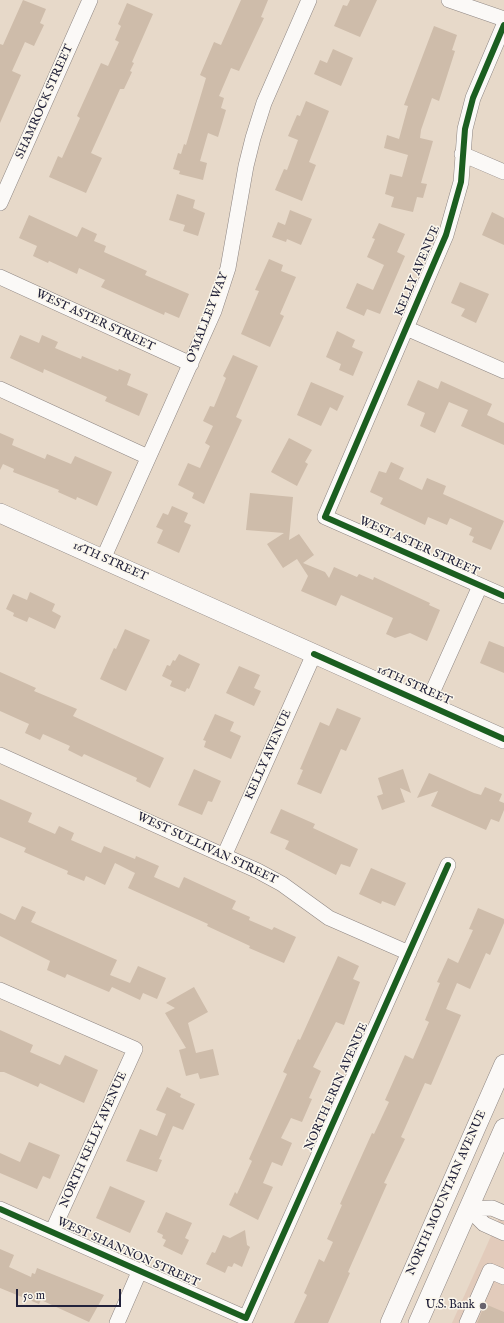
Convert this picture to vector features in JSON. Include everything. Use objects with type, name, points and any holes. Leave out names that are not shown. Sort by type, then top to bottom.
[{"type":"main road","name":"16TH STREET","points":[[0,513],[504,739]]},
{"type":"main road","name":"NORTH MOUNTAIN AVENUE","points":[[390,1323],[504,1064]]},
{"type":"main road","points":[[418,1323],[504,1128]]},
{"type":"main road","points":[[446,1197],[469,1209]]},
{"type":"street","name":"SHAMROCK STREET","points":[[0,203],[90,0]]},
{"type":"street","name":"O'MALLEY WAY","points":[[103,559],[214,311],[228,268],[246,166],[264,103],[309,0]]},
{"type":"street","points":[[449,0],[504,19]]},
{"type":"street","name":"KELLY AVENUE","points":[[325,517],[446,235],[455,209],[461,182],[465,129],[473,98],[504,25]]},
{"type":"street","points":[[462,154],[504,172]]},
{"type":"street","name":"WEST ASTER STREET","points":[[0,277],[191,364]]},
{"type":"street","points":[[406,328],[504,371]]},
{"type":"street","points":[[0,389],[148,457]]},
{"type":"street","name":"WEST ASTER STREET","points":[[325,517],[504,596]]},
{"type":"street","points":[[427,704],[480,586]]},
{"type":"street","name":"KELLY AVENUE","points":[[224,856],[314,654]]},
{"type":"street","name":"WEST SULLIVAN STREET","points":[[0,755],[224,856],[282,884],[330,918],[409,953]]},
{"type":"street","name":"NORTH ERIN AVENUE","points":[[246,1318],[448,865]]},
{"type":"street","name":"NORTH KELLY AVENUE","points":[[0,990],[135,1049],[52,1232]]},
{"type":"street","points":[[469,1209],[492,1208],[504,1214]]},
{"type":"street","name":"WEST SHANNON STREET","points":[[0,1209],[246,1318]]},
{"type":"street","points":[[469,1209],[484,1224],[504,1233]]},
{"type":"street","points":[[117,1323],[140,1270]]},
{"type":"street","points":[[467,1323],[490,1271],[504,1277]]},
{"type":"shaded area","points":[[504,1207],[504,1323],[452,1323]]},
{"type":"building","points":[[23,0],[46,9],[40,23],[44,25],[34,46],[25,42],[12,71],[21,75],[0,123],[0,44],[3,45]]},
{"type":"building","points":[[241,0],[268,0],[261,17],[264,18],[239,71],[231,68],[219,96],[224,98],[221,108],[226,110],[218,137],[208,133],[200,161],[207,163],[203,180],[179,174],[180,171],[173,169],[178,153],[181,154],[184,144],[186,145],[206,78],[200,75],[214,42],[221,45]]},
{"type":"building","points":[[350,0],[377,0],[360,37],[334,26],[343,5],[347,6]]},
{"type":"building","points":[[127,3],[153,14],[132,62],[134,63],[130,71],[132,72],[124,89],[120,89],[91,153],[102,158],[86,193],[49,177],[58,156],[62,158],[80,118],[77,116],[101,63],[108,66],[119,42],[115,40],[121,26],[118,24]]},
{"type":"building","points":[[434,26],[457,35],[452,50],[455,51],[439,101],[432,98],[421,130],[420,138],[433,141],[421,183],[427,184],[423,198],[417,197],[413,212],[391,207],[394,197],[385,194],[390,174],[402,177],[408,155],[384,148],[387,135],[399,139],[408,106],[404,105]]},
{"type":"building","points":[[333,49],[353,58],[341,86],[314,74],[320,60],[327,63]]},
{"type":"building","points":[[306,101],[329,111],[309,162],[316,165],[302,201],[275,190],[284,169],[287,170],[298,140],[288,136],[297,115],[300,116]]},
{"type":"building","points":[[177,194],[195,200],[193,208],[205,213],[198,236],[183,231],[185,225],[169,220]]},
{"type":"building","points":[[290,210],[312,219],[301,245],[287,239],[286,242],[272,237],[278,222],[285,225]]},
{"type":"building","points":[[492,212],[504,218],[504,245],[482,235]]},
{"type":"building","points":[[29,215],[77,237],[82,227],[97,234],[94,241],[106,246],[104,252],[147,271],[145,275],[189,294],[179,318],[165,312],[164,315],[101,287],[105,280],[79,268],[77,274],[49,261],[48,263],[33,256],[37,246],[19,238]]},
{"type":"building","points":[[379,223],[405,234],[397,252],[405,256],[380,314],[367,309],[364,316],[346,308],[357,283],[373,290],[384,265],[367,257],[375,239],[372,238]]},
{"type":"building","points":[[269,259],[283,265],[281,271],[296,277],[280,314],[284,316],[270,347],[241,334],[259,291],[255,290]]},
{"type":"building","points":[[460,282],[489,294],[476,323],[461,316],[465,309],[451,303]]},
{"type":"building","points":[[337,331],[355,340],[352,347],[363,352],[353,376],[339,370],[341,364],[326,357]]},
{"type":"building","points":[[20,335],[39,343],[42,335],[58,342],[55,348],[81,359],[82,356],[118,371],[119,369],[131,374],[127,385],[148,394],[139,416],[105,401],[107,397],[44,369],[43,373],[10,358]]},
{"type":"building","points":[[233,355],[258,366],[236,417],[242,420],[204,504],[192,498],[194,493],[178,485],[188,463],[200,468],[210,446],[205,443],[213,426],[203,421],[210,406],[214,407],[226,378],[223,376]]},
{"type":"building","points":[[418,380],[438,389],[441,381],[492,404],[487,415],[504,423],[504,445],[461,426],[468,410],[449,402],[435,433],[420,426],[425,413],[407,405]]},
{"type":"building","points":[[311,382],[344,396],[337,411],[330,407],[321,426],[297,415]]},
{"type":"building","points":[[0,433],[14,439],[12,445],[45,459],[47,454],[71,464],[75,456],[112,472],[97,506],[77,497],[76,500],[58,492],[59,490],[13,472],[14,469],[3,464],[0,470]]},
{"type":"building","points":[[289,438],[312,450],[305,462],[308,464],[297,486],[271,472]]},
{"type":"building","points":[[391,462],[404,468],[399,479],[422,490],[427,478],[446,486],[443,494],[504,521],[491,550],[472,542],[474,537],[469,535],[472,528],[450,518],[447,525],[428,517],[425,525],[380,504],[383,498],[370,492],[379,471],[386,473]]},
{"type":"building","points":[[250,493],[293,497],[289,540],[299,534],[314,555],[303,563],[325,572],[329,578],[334,567],[357,577],[359,574],[373,580],[374,577],[430,603],[429,605],[440,610],[427,641],[410,633],[395,638],[386,634],[393,618],[341,595],[336,606],[301,591],[308,576],[297,559],[283,568],[267,544],[284,533],[246,530]]},
{"type":"building","points":[[172,506],[188,513],[184,522],[191,525],[179,553],[157,543],[163,530],[156,527],[163,513],[168,515]]},
{"type":"building","points":[[30,592],[55,604],[52,611],[61,616],[55,629],[29,617],[27,622],[13,616],[14,613],[6,609],[13,594],[27,600]]},
{"type":"building","points":[[125,629],[150,640],[126,691],[100,679],[114,648],[116,649]]},
{"type":"building","points":[[489,641],[504,647],[504,673],[480,663]]},
{"type":"building","points":[[179,654],[200,664],[189,689],[187,688],[185,692],[170,686],[172,681],[162,676],[167,665],[170,666]]},
{"type":"building","points":[[239,666],[260,675],[254,688],[261,691],[254,706],[226,693]]},
{"type":"building","points":[[0,672],[36,688],[34,691],[77,709],[73,716],[164,758],[150,788],[136,781],[137,778],[84,754],[82,757],[68,750],[70,746],[43,734],[40,740],[25,733],[29,724],[0,711]]},
{"type":"building","points":[[337,708],[361,718],[346,751],[341,749],[321,794],[297,784],[303,770],[300,769],[320,722],[329,726]]},
{"type":"building","points":[[215,714],[234,722],[230,731],[241,736],[231,759],[204,747],[206,741],[203,740]]},
{"type":"building","points":[[194,769],[221,781],[212,802],[208,801],[202,815],[178,805]]},
{"type":"building","points":[[403,769],[411,793],[400,788],[405,802],[382,810],[377,796],[383,794],[378,778]]},
{"type":"building","points":[[429,773],[474,793],[481,795],[485,787],[502,794],[499,801],[504,803],[504,810],[499,822],[491,819],[486,830],[431,806],[438,791],[417,798]]},
{"type":"building","points":[[0,799],[32,813],[28,822],[55,834],[59,826],[74,833],[71,840],[101,853],[104,846],[135,859],[136,856],[159,866],[154,877],[179,888],[184,877],[236,901],[232,909],[250,917],[249,920],[272,930],[274,927],[296,937],[284,963],[249,948],[250,946],[207,926],[208,924],[128,888],[135,873],[115,863],[105,885],[86,876],[84,881],[67,874],[68,871],[24,852],[26,848],[0,837]]},
{"type":"building","points":[[281,809],[315,824],[313,828],[358,849],[350,867],[341,864],[336,875],[285,849],[289,841],[270,833]]},
{"type":"building","points":[[371,868],[406,883],[395,906],[382,901],[381,904],[359,894]]},
{"type":"building","points":[[22,906],[36,912],[31,922],[117,960],[110,975],[130,983],[138,966],[166,978],[157,999],[143,993],[140,1000],[112,987],[109,992],[67,974],[65,978],[47,970],[50,961],[0,936],[0,913],[15,920]]},
{"type":"building","points":[[478,908],[504,919],[504,923],[490,955],[486,953],[470,989],[457,983],[446,1009],[461,1015],[431,1085],[425,1083],[401,1137],[405,1139],[384,1183],[387,1184],[348,1272],[350,1273],[328,1323],[294,1323],[307,1295],[304,1293],[319,1259],[324,1262],[333,1242],[327,1239],[342,1205],[340,1204],[372,1133],[374,1134],[389,1102],[385,1100],[405,1055],[413,1059],[429,1022],[425,1020],[440,983],[437,982],[448,958],[458,963],[473,930],[469,929]]},
{"type":"building","points":[[338,956],[359,966],[353,979],[360,982],[344,1025],[336,1022],[313,1067],[321,1071],[309,1098],[312,1099],[302,1122],[291,1118],[281,1138],[292,1143],[282,1166],[272,1162],[263,1183],[273,1187],[258,1220],[229,1205],[235,1192],[237,1194],[252,1161],[249,1159],[287,1074],[283,1072],[298,1039],[300,1040]]},
{"type":"building","points":[[194,987],[208,1012],[188,1023],[196,1053],[213,1049],[219,1075],[200,1079],[198,1073],[186,1076],[179,1050],[186,1048],[165,1013],[175,1008],[166,1003]]},
{"type":"building","points":[[0,1030],[33,1045],[30,1052],[60,1065],[65,1055],[98,1070],[84,1103],[40,1083],[38,1087],[4,1072],[0,1072]]},
{"type":"building","points":[[167,1087],[181,1094],[180,1097],[195,1104],[183,1130],[173,1126],[159,1159],[162,1160],[157,1172],[126,1161],[140,1129],[157,1136],[166,1114],[156,1110]]},
{"type":"building","points":[[29,1142],[60,1155],[50,1179],[43,1176],[37,1189],[0,1173],[0,1153],[20,1162]]},
{"type":"building","points":[[110,1186],[145,1201],[130,1233],[96,1218]]},
{"type":"building","points":[[166,1212],[192,1223],[185,1238],[189,1240],[182,1255],[163,1246],[166,1240],[162,1238],[163,1235],[157,1232]]},
{"type":"building","points":[[245,1230],[247,1245],[250,1247],[242,1267],[234,1263],[232,1267],[228,1266],[225,1273],[206,1264],[212,1252],[215,1253],[223,1235],[230,1238]]},
{"type":"building","points":[[0,1249],[14,1255],[9,1267],[31,1277],[32,1273],[35,1274],[37,1268],[104,1295],[89,1322],[41,1300],[39,1304],[0,1288]]},
{"type":"building","name":"U.S. Bank","points":[[485,1304],[504,1312],[504,1323],[477,1323]]},
{"type":"cycle path","points":[[504,25],[473,98],[465,129],[461,182],[446,235],[325,517],[504,596]]},
{"type":"cycle path","points":[[314,654],[504,739]]},
{"type":"cycle path","points":[[0,1209],[246,1318],[448,865]]},
{"type":"place","name":"U.S. Bank","points":[[483,1306]]}]
